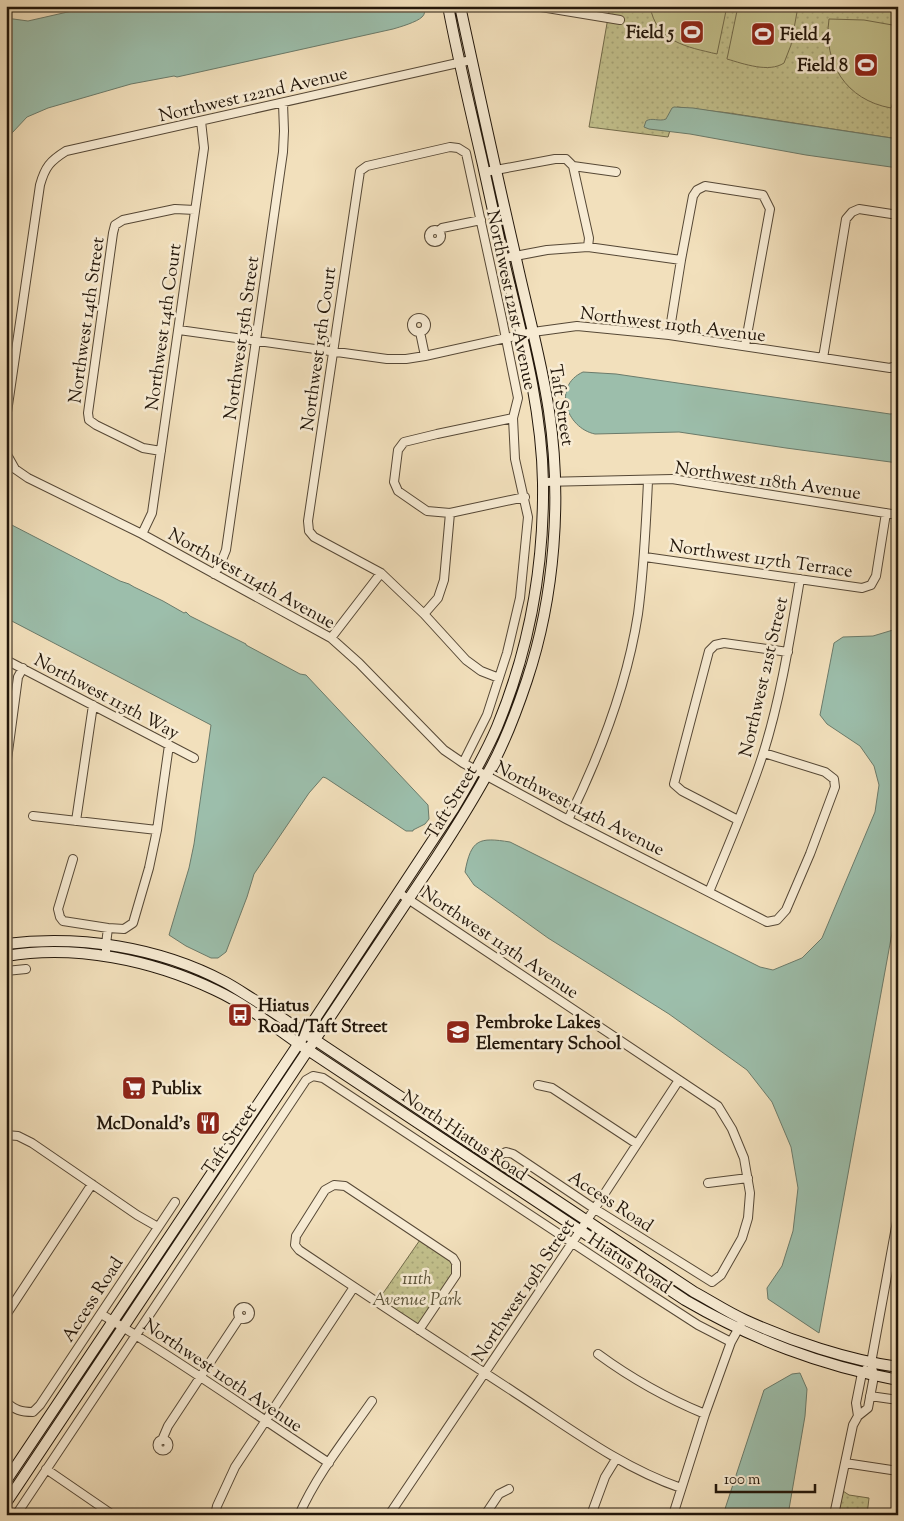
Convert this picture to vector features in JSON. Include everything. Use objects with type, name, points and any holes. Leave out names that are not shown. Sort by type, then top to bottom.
[{"type":"street","points":[[535,6],[620,20]]},
{"type":"street","name":"Taft Street","points":[[6,1503],[441,851],[486,776],[507,732],[527,678],[546,601],[551,565],[555,482],[549,410],[472,60],[454,7]]},
{"type":"street","name":"Taft Street","points":[[6,1481],[299,1044],[454,808],[476,771],[497,726],[516,674],[528,629],[540,556],[543,523],[542,453],[522,335],[460,63],[454,7]]},
{"type":"street","name":"Northwest 122nd Avenue","points":[[6,419],[40,185],[46,167],[54,158],[66,151],[472,60]]},
{"type":"street","name":"Northwest 15th Street","points":[[214,574],[226,550],[283,152],[283,103]]},
{"type":"street","name":"Northwest 14th Court","points":[[142,534],[152,513],[179,330],[204,148],[201,121]]},
{"type":"street","name":"Northwest 121st Avenue","points":[[360,171],[367,166],[450,147],[458,148],[466,153],[518,398],[514,418],[515,459],[528,517],[520,598],[499,678],[475,741],[463,763]]},
{"type":"street","points":[[485,172],[555,159],[566,159],[573,166],[589,238],[588,247]]},
{"type":"street","points":[[573,166],[616,172]]},
{"type":"street","name":"Northwest 15th Court","points":[[360,171],[357,179],[334,351],[308,521],[309,531],[314,537],[381,573]]},
{"type":"street","points":[[669,335],[693,196],[697,190],[705,186],[763,195],[768,201],[770,209],[745,346]]},
{"type":"street","name":"Northwest 14th Street","points":[[161,451],[143,448],[89,420],[88,413],[113,233],[115,225],[124,220],[175,209],[195,210]]},
{"type":"street","points":[[823,358],[846,219],[852,212],[859,209],[898,215]]},
{"type":"street","points":[[439,231],[442,228],[481,220]]},
{"type":"street","points":[[503,258],[547,250],[588,247],[681,260]]},
{"type":"street","name":"Northwest 119th Avenue","points":[[179,330],[387,359],[425,356],[533,332],[577,326],[669,335],[890,368],[898,365]]},
{"type":"street","points":[[420,332],[425,356]]},
{"type":"street","points":[[514,418],[404,442],[398,450],[394,482],[398,492],[427,511],[450,513],[525,497]]},
{"type":"street","name":"Northwest 114th Avenue","points":[[7,455],[15,469],[28,478],[142,534],[331,638],[359,663],[444,750],[476,771],[767,922],[778,920],[786,910],[810,854],[834,787],[834,779],[825,772],[764,753]]},
{"type":"street","name":"Northwest 118th Avenue","points":[[543,482],[672,479],[898,515]]},
{"type":"street","points":[[568,820],[584,787],[617,700],[637,616],[645,557],[648,481]]},
{"type":"street","points":[[424,614],[438,598],[444,580],[450,513]]},
{"type":"street","name":"Northwest 117th Terrace","points":[[645,557],[862,588],[871,585],[876,576],[886,513]]},
{"type":"street","points":[[331,638],[381,573],[424,614],[466,660],[481,671],[499,678]]},
{"type":"street","name":"Northwest 21st Street","points":[[709,892],[764,753],[778,701],[800,579]]},
{"type":"street","points":[[528,629],[539,632]]},
{"type":"street","points":[[738,820],[682,791],[674,784],[710,651],[715,644],[724,643],[788,652]]},
{"type":"street","name":"Northwest 113th Way","points":[[6,660],[194,758]]},
{"type":"street","points":[[6,767],[9,725],[18,677],[23,668]]},
{"type":"street","points":[[76,821],[93,705]]},
{"type":"street","points":[[72,859],[58,909],[63,921],[124,929],[133,923],[149,868],[157,830],[169,745]]},
{"type":"street","points":[[33,816],[157,830]]},
{"type":"street","name":"Northwest 113th Avenue","points":[[399,893],[718,1106],[732,1129],[744,1158],[750,1193],[748,1218],[742,1238],[721,1275],[712,1282]]},
{"type":"street","points":[[106,956],[108,928]]},
{"type":"street","points":[[370,936],[380,942]]},
{"type":"street","name":"North Hiatus Road","points":[[6,944],[52,940],[106,944],[187,964],[225,982],[694,1292],[744,1319],[788,1337],[871,1363],[898,1368]]},
{"type":"street","name":"North Hiatus Road","points":[[6,956],[52,952],[106,956],[142,963],[180,975],[216,990],[252,1011],[685,1300],[768,1342],[822,1362],[874,1376],[898,1380]]},
{"type":"street","points":[[6,971],[26,969]]},
{"type":"street","name":"Taft Street","points":[[16,1515],[306,1080],[313,1076]]},
{"type":"street","name":"Hiatus Road","points":[[313,1076],[323,1078],[690,1320],[731,1342]]},
{"type":"street","name":"Northwest 19th Street","points":[[388,1515],[587,1221],[679,1080]]},
{"type":"street","points":[[373,1093],[380,1084]]},
{"type":"street","points":[[538,1085],[552,1088],[636,1144]]},
{"type":"street","points":[[242,1127],[252,1134]]},
{"type":"street","points":[[6,1135],[18,1136],[32,1143],[158,1227]]},
{"type":"street","name":"Access Road","points":[[496,1161],[500,1155],[506,1152],[513,1154],[595,1209],[712,1282]]},
{"type":"street","points":[[708,1183],[748,1178]]},
{"type":"street","points":[[6,1316],[92,1184]]},
{"type":"street","points":[[419,1330],[456,1274],[456,1263],[453,1258],[346,1186],[334,1185],[325,1190],[296,1236],[295,1245],[299,1250],[419,1330],[616,1459],[658,1480],[681,1488]]},
{"type":"street","points":[[203,1186],[213,1193]]},
{"type":"street","name":"Access Road","points":[[6,1402],[14,1409],[23,1412],[33,1412],[40,1405],[175,1202]]},
{"type":"street","points":[[834,1515],[853,1425],[858,1416],[868,1408],[874,1376],[871,1363],[898,1216]]},
{"type":"street","points":[[215,1515],[217,1506],[235,1467],[354,1287]]},
{"type":"street","name":"Northwest 110th Avenue","points":[[101,1314],[136,1334],[329,1463]]},
{"type":"street","points":[[162,1440],[168,1426],[240,1317]]},
{"type":"street","points":[[673,1515],[704,1414],[731,1342],[744,1319]]},
{"type":"street","points":[[598,1354],[624,1373],[670,1399],[704,1414]]},
{"type":"street","points":[[858,1416],[856,1403],[862,1373],[871,1363]]},
{"type":"street","points":[[870,1396],[898,1400]]},
{"type":"street","points":[[299,1515],[329,1463],[372,1401]]},
{"type":"street","points":[[591,1515],[604,1477],[616,1459]]},
{"type":"street","points":[[845,1463],[898,1470]]},
{"type":"street","points":[[46,1469],[113,1515]]},
{"type":"street","points":[[485,1515],[499,1494],[509,1489]]},
{"type":"green space","points":[[610,6],[898,6],[898,139],[729,113],[677,107],[668,137],[589,127]]},
{"type":"green space","name":"Field 5","points":[[650,6],[727,6],[717,54],[695,49],[674,41],[659,28],[653,18]]},
{"type":"green space","name":"Field 4","points":[[738,6],[767,6],[797,12],[791,45],[784,63],[778,66],[764,67],[727,59]]},
{"type":"green space","name":"Field 8","points":[[829,19],[864,20],[898,26],[898,86],[891,108],[875,104],[861,97],[841,77],[834,64],[830,50],[828,35]]},
{"type":"green space","name":"111th Avenue Park","points":[[422,1237],[453,1258],[456,1275],[419,1330],[377,1302]]},
{"type":"green space","points":[[843,1491],[849,1495],[869,1498],[867,1515],[838,1515]]},
{"type":"shaded area","points":[[94,6],[426,6],[424,15],[420,19],[393,29],[177,77],[131,84],[48,108],[27,117],[12,133],[6,143],[6,18],[28,21]]},
{"type":"shaded area","points":[[674,107],[693,108],[898,139],[898,168],[806,155],[644,127],[648,120],[666,119]]},
{"type":"shaded area","points":[[583,372],[616,374],[890,414],[898,413],[898,463],[679,432],[595,434],[577,424],[566,406],[568,387],[573,378]]},
{"type":"shaded area","points":[[6,522],[184,613],[186,612],[190,616],[300,674],[306,675],[428,805],[429,819],[425,824],[413,831],[406,831],[323,777],[309,793],[254,874],[226,952],[218,958],[211,958],[169,935],[189,868],[194,844],[211,725],[6,618]]},
{"type":"shaded area","points":[[898,625],[898,900],[819,1333],[768,1299],[767,1288],[782,1266],[793,1231],[798,1188],[791,1147],[772,1102],[747,1070],[669,1014],[548,938],[474,885],[465,872],[470,853],[478,843],[491,840],[510,842],[760,967],[773,970],[802,958],[822,938],[875,812],[879,785],[874,766],[860,746],[827,724],[820,715],[834,643],[843,637],[873,636],[893,630]]},
{"type":"shaded area","points":[[800,1373],[807,1389],[805,1416],[788,1515],[723,1515],[764,1390],[792,1374]]},
{"type":"place","name":"Field 5","points":[[692,32]]},
{"type":"place","name":"Field 4","points":[[763,34]]},
{"type":"place","name":"Field 8","points":[[866,65]]},
{"type":"place","name":"Hiatus Road/Taft Street","points":[[240,1015]]},
{"type":"place","name":"Pembroke Lakes Elementary School","points":[[458,1032]]},
{"type":"place","name":"Publix","points":[[134,1088]]},
{"type":"place","name":"McDonald's","points":[[208,1123]]}]
